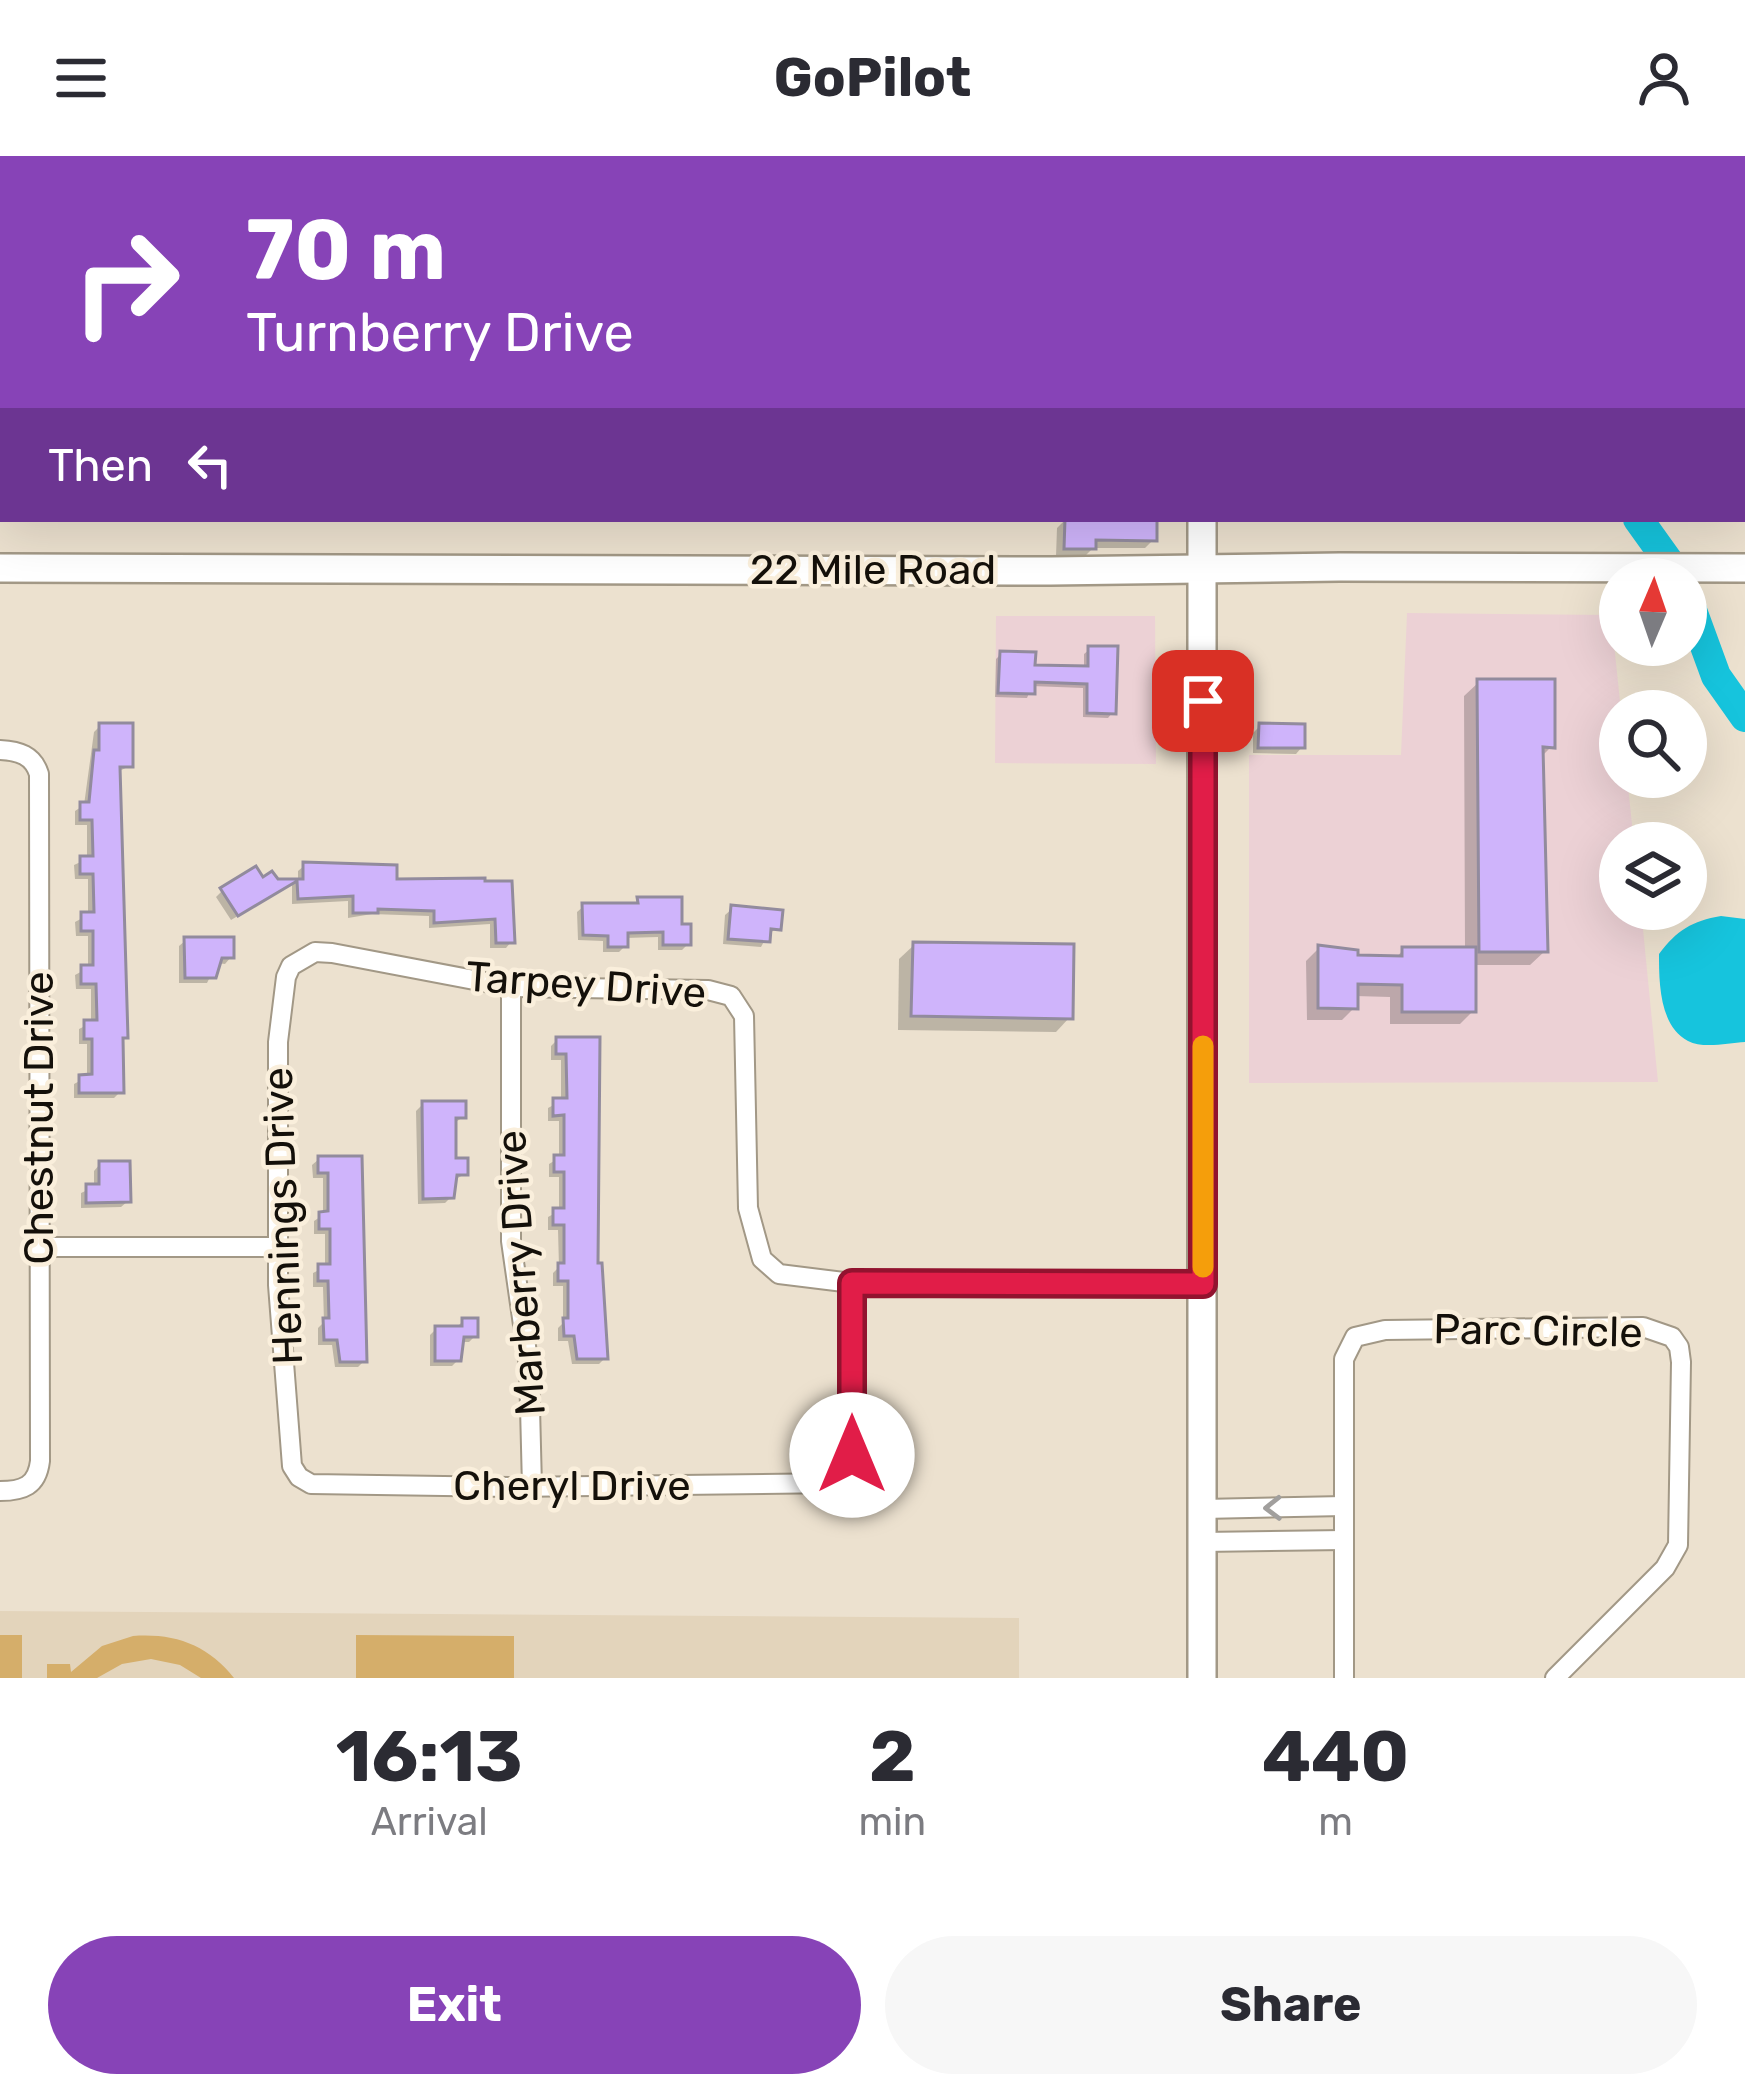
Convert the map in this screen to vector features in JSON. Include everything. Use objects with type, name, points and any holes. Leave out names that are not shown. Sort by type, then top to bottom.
[{"type":"street","points":[[1202,522],[1202,1678]]},
{"type":"street","name":"22 Mile Road","points":[[0,568],[1745,568]]},
{"type":"street","name":"Chestnut Drive","points":[[0,750],[30,758],[39,774],[40,1461],[35,1480],[18,1491],[0,1491]]},
{"type":"street","name":"Tarpey Drive","points":[[300,958],[315,952],[332,953],[511,987],[708,990],[731,996],[744,1016],[745,1183],[758,1248],[779,1274],[852,1283]]},
{"type":"street","name":"Hennings Drive","points":[[299,1477],[290,1453],[280,1315],[278,1042],[286,977],[300,958]]},
{"type":"street","name":"Marberry Drive","points":[[511,987],[511,1241],[529,1367],[532,1487]]},
{"type":"street","points":[[39,1247],[278,1247]]},
{"type":"street","points":[[852,1283],[1203,1284]]},
{"type":"street","name":"Cheryl Drive","points":[[299,1477],[323,1487],[830,1485],[845,1478],[852,1455],[852,1283]]},
{"type":"street","name":"Parc Circle","points":[[1344,1678],[1345,1359],[1355,1337],[1384,1330],[1642,1327],[1672,1337],[1679,1347],[1678,1545],[1665,1568],[1555,1678]]},
{"type":"street","points":[[1202,1509],[1344,1506]]},
{"type":"street","points":[[1202,1542],[1344,1540]]},
{"type":"shaded area","points":[[1407,613],[1599,615],[1599,666],[1616,666],[1619,690],[1599,690],[1599,798],[1629,798],[1632,822],[1599,822],[1599,930],[1643,930],[1658,1082],[1249,1083],[1249,755],[1401,755]]},
{"type":"shaded area","points":[[996,616],[1155,616],[1156,764],[995,763]]},
{"type":"shaded area","points":[[0,1611],[1019,1618],[1019,1678],[0,1678]]},
{"type":"shaded area","points":[[0,1635],[22,1635],[22,1678],[0,1678]]},
{"type":"shaded area","points":[[356,1635],[514,1636],[514,1678],[356,1678]]},
{"type":"shaded area","points":[[133,1636],[190,1644],[213,1657],[234,1678],[201,1678],[180,1665],[151,1659],[122,1664],[97,1678],[47,1678],[47,1664],[70,1664],[71,1672],[102,1646]]},
{"type":"water","points":[[1745,919],[1745,1042],[1701,1045],[1688,1041],[1666,1014],[1659,954],[1683,930],[1707,930],[1707,920]]},
{"type":"building","points":[[1065,522],[1157,522],[1157,541],[1096,540],[1096,549],[1064,549]]},
{"type":"building","points":[[1088,646],[1118,646],[1116,714],[1087,713],[1087,684],[1035,682],[1035,694],[998,693],[1000,651],[1036,652],[1035,665],[1088,666]]},
{"type":"building","points":[[1477,679],[1555,679],[1555,748],[1543,747],[1548,952],[1479,952]]},
{"type":"building","points":[[99,723],[133,723],[133,767],[120,767],[128,1038],[123,1038],[124,1093],[79,1093],[79,1075],[92,1074],[92,1039],[84,1039],[84,1020],[97,1020],[96,984],[81,984],[81,965],[93,965],[93,931],[81,931],[81,912],[94,912],[93,874],[80,874],[80,856],[93,856],[92,820],[80,820],[80,802],[89,802]]},
{"type":"building","points":[[1259,723],[1305,724],[1305,748],[1258,748]]},
{"type":"building","points":[[303,862],[397,865],[397,879],[512,881],[515,943],[496,943],[495,919],[434,923],[434,911],[353,913],[353,896],[298,899],[297,881],[238,916],[220,888],[256,866],[263,877],[272,871],[278,879],[303,879]]},
{"type":"building","points":[[637,897],[682,897],[682,924],[691,924],[691,945],[663,945],[663,932],[628,933],[628,947],[608,947],[608,936],[583,935],[582,903],[638,903]]},
{"type":"building","points":[[731,905],[783,910],[781,930],[771,929],[770,942],[728,939]]},
{"type":"building","points":[[184,937],[234,937],[234,958],[222,958],[216,978],[185,978]]},
{"type":"building","points":[[913,942],[1074,944],[1073,1019],[911,1016]]},
{"type":"building","points":[[1318,945],[1358,950],[1358,955],[1402,956],[1402,947],[1476,947],[1476,1012],[1402,1012],[1402,985],[1358,984],[1358,1009],[1318,1008]]},
{"type":"building","points":[[556,1037],[600,1037],[598,1263],[602,1263],[608,1359],[577,1359],[574,1336],[564,1336],[568,1281],[558,1281],[558,1263],[564,1263],[564,1225],[553,1225],[553,1208],[564,1208],[564,1172],[554,1172],[554,1155],[564,1155],[564,1115],[553,1116],[553,1098],[567,1098],[566,1054],[556,1054]]},
{"type":"building","points":[[422,1101],[466,1101],[466,1118],[456,1118],[456,1158],[468,1158],[468,1175],[457,1175],[454,1198],[423,1199]]},
{"type":"building","points":[[318,1156],[362,1156],[367,1362],[340,1362],[337,1340],[324,1340],[328,1281],[318,1281],[318,1264],[330,1264],[330,1229],[319,1229],[319,1212],[328,1211],[328,1173],[318,1173]]},
{"type":"building","points":[[99,1161],[130,1161],[131,1202],[86,1203],[86,1184],[99,1184]]},
{"type":"building","points":[[462,1318],[478,1318],[478,1337],[464,1337],[461,1361],[435,1361],[435,1326],[462,1326]]},
{"type":"waterway","points":[[1640,522],[1666,558]]},
{"type":"waterway","points":[[1707,651],[1716,676],[1745,717]]},
{"type":"slow traffic","points":[[1203,1046],[1203,1267]]},
{"type":"route","points":[[852,1455],[852,1283],[1203,1284],[1203,701]]}]
